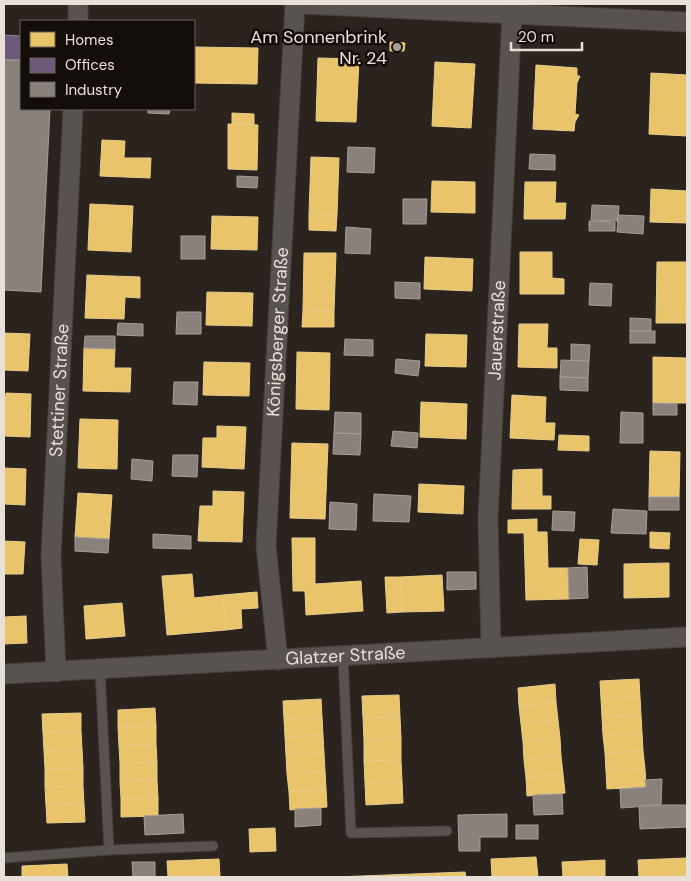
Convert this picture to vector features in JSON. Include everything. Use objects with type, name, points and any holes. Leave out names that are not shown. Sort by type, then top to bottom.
[{"type":"street","points":[[78,4],[78,20]]},
{"type":"street","name":"Königsberger Straße","points":[[278,660],[266,546],[296,4]]},
{"type":"street","points":[[302,4],[687,22]]},
{"type":"street","name":"Jauerstraße","points":[[491,648],[488,519],[512,13]]},
{"type":"street","name":"Stettiner Straße","points":[[56,672],[51,556],[73,110]]},
{"type":"street","name":"Glatzer Straße","points":[[4,674],[687,637]]},
{"type":"lane","points":[[344,656],[351,833],[447,831]]},
{"type":"lane","points":[[100,669],[109,850]]},
{"type":"lane","points":[[4,858],[109,850],[213,846]]},
{"type":"building: Homes","name":"Am Sonnenbrink Nr. 24","points":[[390,42],[405,43],[404,51],[390,51]]},
{"type":"building: Homes","points":[[195,47],[258,48],[257,84],[195,83]]},
{"type":"building: Homes","points":[[318,58],[359,59],[356,122],[316,121]]},
{"type":"building: Homes","points":[[435,62],[475,64],[471,128],[432,126]]},
{"type":"building: Homes","points":[[536,65],[577,68],[577,76],[580,76],[577,83],[575,114],[579,115],[575,122],[574,131],[533,129]]},
{"type":"building: Homes","points":[[651,73],[687,75],[687,136],[649,134]]},
{"type":"building: Homes","points":[[232,113],[254,114],[254,125],[232,125]]},
{"type":"building: Homes","points":[[228,124],[258,125],[257,170],[228,169]]},
{"type":"building: Homes","points":[[102,140],[125,141],[124,158],[151,158],[150,178],[100,176]]},
{"type":"building: Homes","points":[[311,157],[339,158],[337,215],[309,214]]},
{"type":"building: Homes","points":[[432,181],[475,182],[475,213],[431,212]]},
{"type":"building: Homes","points":[[525,182],[556,182],[555,203],[566,203],[565,219],[524,219]]},
{"type":"building: Homes","points":[[651,189],[687,191],[687,223],[650,222]]},
{"type":"building: Homes","points":[[90,204],[133,206],[131,252],[88,250]]},
{"type":"building: Homes","points":[[309,214],[337,215],[336,231],[309,230]]},
{"type":"building: Homes","points":[[212,216],[258,217],[257,250],[211,249]]},
{"type":"building: Homes","points":[[520,252],[552,252],[552,278],[564,279],[564,294],[520,294]]},
{"type":"building: Homes","points":[[304,253],[336,253],[334,312],[303,310]]},
{"type":"building: Homes","points":[[425,257],[473,259],[472,291],[424,289]]},
{"type":"building: Homes","points":[[657,262],[687,262],[686,323],[656,323]]},
{"type":"building: Homes","points":[[87,275],[140,277],[140,298],[125,297],[124,319],[85,318]]},
{"type":"building: Homes","points":[[207,292],[253,293],[252,326],[206,325]]},
{"type":"building: Homes","points":[[303,310],[334,312],[334,327],[302,327]]},
{"type":"building: Homes","points":[[519,324],[548,324],[547,348],[557,348],[557,368],[518,367]]},
{"type":"building: Homes","points":[[4,333],[30,334],[28,371],[4,370]]},
{"type":"building: Homes","points":[[426,334],[467,335],[466,367],[425,366]]},
{"type":"building: Homes","points":[[84,348],[115,349],[114,368],[131,368],[130,392],[83,391]]},
{"type":"building: Homes","points":[[297,352],[330,353],[329,410],[296,409]]},
{"type":"building: Homes","points":[[653,357],[686,358],[686,403],[653,403]]},
{"type":"building: Homes","points":[[204,362],[250,363],[249,396],[203,395]]},
{"type":"building: Homes","points":[[6,393],[31,394],[30,437],[4,436],[4,402]]},
{"type":"building: Homes","points":[[512,395],[546,397],[545,423],[555,423],[554,440],[510,438]]},
{"type":"building: Homes","points":[[421,402],[467,404],[466,439],[420,437]]},
{"type":"building: Homes","points":[[80,419],[118,420],[117,469],[78,468]]},
{"type":"building: Homes","points":[[217,426],[246,427],[244,469],[202,467],[203,438],[217,438]]},
{"type":"building: Homes","points":[[559,435],[589,436],[589,451],[558,450]]},
{"type":"building: Homes","points":[[292,443],[328,444],[325,519],[290,518]]},
{"type":"building: Homes","points":[[650,451],[680,452],[679,497],[649,497]]},
{"type":"building: Homes","points":[[4,468],[26,469],[25,505],[4,504]]},
{"type":"building: Homes","points":[[542,469],[542,496],[551,496],[551,509],[512,509],[513,470]]},
{"type":"building: Homes","points":[[419,484],[464,486],[463,514],[418,512]]},
{"type":"building: Homes","points":[[213,491],[244,492],[242,542],[198,541],[200,506],[213,506]]},
{"type":"building: Homes","points":[[78,493],[112,495],[109,539],[75,537]]},
{"type":"building: Homes","points":[[537,519],[537,532],[547,532],[548,568],[568,568],[569,599],[526,600],[524,533],[508,533],[508,520]]},
{"type":"building: Homes","points":[[650,532],[670,533],[669,549],[650,548]]},
{"type":"building: Homes","points":[[292,538],[315,538],[315,584],[361,581],[363,611],[306,615],[305,591],[293,591]]},
{"type":"building: Homes","points":[[580,539],[599,540],[597,565],[578,564]]},
{"type":"building: Homes","points":[[4,541],[25,542],[23,574],[4,574]]},
{"type":"building: Homes","points":[[669,563],[669,597],[624,598],[624,564]]},
{"type":"building: Homes","points":[[192,574],[194,598],[223,595],[226,630],[167,635],[162,576]]},
{"type":"building: Homes","points":[[442,575],[444,611],[402,612],[400,577]]},
{"type":"building: Homes","points":[[385,577],[400,577],[402,612],[387,613]]},
{"type":"building: Homes","points":[[257,592],[258,608],[241,609],[242,628],[226,630],[223,595]]},
{"type":"building: Homes","points":[[122,603],[125,636],[86,639],[84,606]]},
{"type":"building: Homes","points":[[26,616],[27,643],[4,644],[4,617]]},
{"type":"building: Homes","points":[[639,679],[640,697],[601,699],[600,681]]},
{"type":"building: Homes","points":[[555,684],[556,702],[519,706],[518,688]]},
{"type":"building: Homes","points":[[399,695],[400,717],[363,718],[362,696]]},
{"type":"building: Homes","points":[[640,697],[641,715],[602,717],[601,699]]},
{"type":"building: Homes","points":[[321,699],[322,717],[284,719],[283,701]]},
{"type":"building: Homes","points":[[556,702],[558,720],[521,724],[519,706]]},
{"type":"building: Homes","points":[[155,708],[156,726],[118,727],[118,710]]},
{"type":"building: Homes","points":[[81,713],[81,731],[43,733],[42,714]]},
{"type":"building: Homes","points":[[641,715],[642,733],[603,735],[602,717]]},
{"type":"building: Homes","points":[[322,717],[323,735],[285,737],[284,719]]},
{"type":"building: Homes","points":[[400,717],[401,738],[364,740],[363,718]]},
{"type":"building: Homes","points":[[558,720],[560,738],[523,742],[521,724]]},
{"type":"building: Homes","points":[[156,726],[156,744],[119,746],[118,727]]},
{"type":"building: Homes","points":[[81,731],[82,749],[44,751],[43,733]]},
{"type":"building: Homes","points":[[642,733],[643,751],[605,753],[603,735]]},
{"type":"building: Homes","points":[[323,735],[324,753],[286,755],[285,737]]},
{"type":"building: Homes","points":[[401,738],[401,760],[364,761],[364,740]]},
{"type":"building: Homes","points":[[560,738],[561,756],[524,760],[523,742]]},
{"type":"building: Homes","points":[[156,744],[157,762],[120,763],[119,746]]},
{"type":"building: Homes","points":[[82,749],[83,768],[45,769],[44,751]]},
{"type":"building: Homes","points":[[643,751],[645,769],[606,771],[605,753]]},
{"type":"building: Homes","points":[[324,753],[325,771],[287,774],[286,755]]},
{"type":"building: Homes","points":[[561,756],[563,774],[526,778],[524,760]]},
{"type":"building: Homes","points":[[401,760],[402,781],[365,783],[364,761]]},
{"type":"building: Homes","points":[[157,762],[157,780],[120,781],[120,763]]},
{"type":"building: Homes","points":[[83,768],[83,786],[45,787],[45,769]]},
{"type":"building: Homes","points":[[645,769],[646,787],[607,789],[606,771]]},
{"type":"building: Homes","points":[[325,771],[326,789],[289,792],[287,774]]},
{"type":"building: Homes","points":[[563,774],[565,793],[527,796],[526,778]]},
{"type":"building: Homes","points":[[157,780],[158,798],[121,799],[120,781]]},
{"type":"building: Homes","points":[[402,781],[403,803],[366,805],[365,783]]},
{"type":"building: Homes","points":[[83,786],[84,804],[46,805],[45,787]]},
{"type":"building: Homes","points":[[326,789],[327,807],[290,810],[289,792]]},
{"type":"building: Homes","points":[[158,798],[158,816],[121,817],[121,799]]},
{"type":"building: Homes","points":[[84,804],[85,822],[47,823],[46,805]]},
{"type":"building: Homes","points":[[275,828],[276,851],[250,852],[249,829]]},
{"type":"building: Homes","points":[[536,857],[538,877],[492,877],[491,859]]},
{"type":"building: Homes","points":[[687,858],[687,877],[639,877],[638,860]]},
{"type":"building: Homes","points":[[219,859],[220,877],[168,877],[167,861]]},
{"type":"building: Homes","points":[[605,860],[605,877],[563,877],[562,862]]},
{"type":"building: Homes","points":[[67,864],[68,877],[22,877],[22,866]]},
{"type":"building: Homes","points":[[465,872],[466,877],[335,877]]},
{"type":"building: Offices","points":[[4,35],[20,36],[20,60],[4,60]]},
{"type":"building: Industry","points":[[4,60],[20,60],[20,110],[50,110],[41,292],[4,290]]},
{"type":"building: Industry","points":[[148,110],[170,110],[169,114],[148,113]]},
{"type":"building: Industry","points":[[348,147],[375,148],[374,173],[347,172]]},
{"type":"building: Industry","points":[[530,154],[555,155],[555,170],[529,169]]},
{"type":"building: Industry","points":[[237,176],[258,177],[257,188],[237,187]]},
{"type":"building: Industry","points":[[403,199],[427,199],[426,224],[403,224]]},
{"type":"building: Industry","points":[[592,205],[619,206],[618,221],[591,220]]},
{"type":"building: Industry","points":[[618,215],[644,216],[643,234],[617,232]]},
{"type":"building: Industry","points":[[589,221],[615,222],[615,231],[589,231]]},
{"type":"building: Industry","points":[[346,227],[371,229],[370,254],[345,253]]},
{"type":"building: Industry","points":[[181,236],[205,236],[205,259],[181,259]]},
{"type":"building: Industry","points":[[395,282],[420,283],[420,299],[395,298]]},
{"type":"building: Industry","points":[[590,283],[612,284],[611,306],[589,305]]},
{"type":"building: Industry","points":[[177,312],[201,312],[201,334],[176,334]]},
{"type":"building: Industry","points":[[630,318],[651,319],[651,331],[630,331]]},
{"type":"building: Industry","points":[[118,323],[143,324],[143,336],[117,335]]},
{"type":"building: Industry","points":[[630,331],[655,331],[655,343],[630,343]]},
{"type":"building: Industry","points":[[85,336],[115,336],[115,349],[84,348]]},
{"type":"building: Industry","points":[[345,339],[373,340],[373,356],[344,355]]},
{"type":"building: Industry","points":[[571,344],[590,345],[589,361],[571,361]]},
{"type":"building: Industry","points":[[396,359],[420,361],[418,376],[395,373]]},
{"type":"building: Industry","points":[[561,360],[589,361],[588,378],[560,377]]},
{"type":"building: Industry","points":[[560,377],[588,378],[588,391],[560,390]]},
{"type":"building: Industry","points":[[174,382],[198,382],[197,405],[173,404]]},
{"type":"building: Industry","points":[[653,403],[677,404],[677,415],[653,415]]},
{"type":"building: Industry","points":[[335,412],[361,413],[361,434],[334,433]]},
{"type":"building: Industry","points":[[621,412],[643,413],[643,443],[620,443]]},
{"type":"building: Industry","points":[[393,431],[418,433],[417,448],[391,446]]},
{"type":"building: Industry","points":[[334,433],[361,434],[360,455],[333,454]]},
{"type":"building: Industry","points":[[173,455],[198,455],[197,477],[172,476]]},
{"type":"building: Industry","points":[[132,459],[153,461],[152,481],[131,479]]},
{"type":"building: Industry","points":[[374,494],[411,496],[409,522],[373,521]]},
{"type":"building: Industry","points":[[649,497],[679,497],[679,510],[649,510]]},
{"type":"building: Industry","points":[[330,502],[357,504],[356,530],[329,529]]},
{"type":"building: Industry","points":[[613,509],[647,511],[646,534],[611,533]]},
{"type":"building: Industry","points":[[553,511],[575,512],[574,531],[552,530]]},
{"type":"building: Industry","points":[[153,534],[191,536],[191,549],[153,548]]},
{"type":"building: Industry","points":[[75,537],[109,539],[108,553],[75,551]]},
{"type":"building: Industry","points":[[587,567],[588,598],[569,599],[568,568]]},
{"type":"building: Industry","points":[[447,572],[476,572],[476,589],[447,590]]},
{"type":"building: Industry","points":[[662,779],[661,805],[621,808],[620,789],[646,787],[645,780]]},
{"type":"building: Industry","points":[[562,794],[563,814],[534,815],[533,795]]},
{"type":"building: Industry","points":[[687,805],[687,827],[640,829],[639,806]]},
{"type":"building: Industry","points":[[321,808],[321,825],[295,827],[295,809]]},
{"type":"building: Industry","points":[[183,814],[184,833],[145,835],[144,816]]},
{"type":"building: Industry","points":[[507,814],[507,837],[480,837],[480,851],[459,851],[458,815]]},
{"type":"building: Industry","points":[[516,825],[538,825],[538,839],[516,839]]},
{"type":"building: Industry","points":[[132,862],[155,862],[155,877],[133,877]]},
{"type":"place","name":"Am Sonnenbrink Nr. 24","points":[[397,47]]}]
